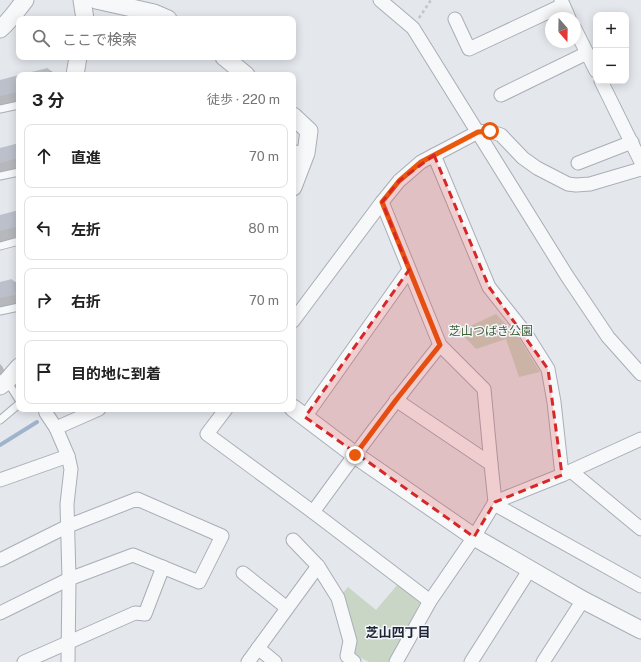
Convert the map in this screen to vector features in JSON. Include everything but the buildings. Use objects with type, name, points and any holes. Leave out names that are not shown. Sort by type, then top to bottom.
[{"type":"street","points":[[0,29],[16,12],[24,0]]},
{"type":"street","points":[[82,0],[85,16]]},
{"type":"street","points":[[96,0],[154,12],[162,16]]},
{"type":"street","points":[[380,0],[413,28],[575,289],[608,337],[641,374]]},
{"type":"street","points":[[455,20],[469,49],[562,3],[567,12]]},
{"type":"street","points":[[581,41],[593,65]]},
{"type":"street","points":[[501,95],[587,53]]},
{"type":"street","points":[[76,72],[78,60]]},
{"type":"street","points":[[228,60],[242,72]]},
{"type":"street","points":[[603,84],[641,162]]},
{"type":"street","points":[[296,119],[309,131],[299,152],[296,170]]},
{"type":"street","points":[[296,317],[399,181],[421,162],[478,132],[490,131],[501,135],[524,158],[537,168],[568,184],[590,184],[641,170]]},
{"type":"street","points":[[578,163],[632,142]]},
{"type":"street","points":[[434,154],[489,287],[526,334],[548,368],[567,473],[641,529]]},
{"type":"street","points":[[382,202],[408,270],[440,345],[484,389],[495,503]]},
{"type":"street","points":[[408,270],[299,412],[355,455],[474,537],[583,600],[641,630]]},
{"type":"street","points":[[313,512],[396,400],[440,345]]},
{"type":"street","points":[[3,382],[16,370]]},
{"type":"street","points":[[396,400],[491,464]]},
{"type":"street","points":[[47,412],[56,428],[68,456],[71,469],[67,504],[69,579],[68,662]]},
{"type":"street","points":[[56,428],[92,412]]},
{"type":"street","points":[[224,412],[207,434],[430,601]]},
{"type":"street","points":[[396,662],[430,601],[474,537],[495,503],[567,473],[641,439]]},
{"type":"street","points":[[0,480],[68,456]]},
{"type":"street","points":[[0,560],[68,526],[137,500],[222,536],[199,582],[132,555],[69,579],[0,613]]},
{"type":"street","points":[[495,503],[641,586]]},
{"type":"street","points":[[293,540],[318,566],[338,598],[350,641],[347,656],[354,662]]},
{"type":"street","points":[[248,662],[318,566]]},
{"type":"street","points":[[24,662],[135,613],[145,614],[163,567]]},
{"type":"street","points":[[471,662],[530,569]]},
{"type":"street","points":[[243,573],[287,608]]},
{"type":"street","points":[[543,662],[583,600]]},
{"type":"street","points":[[258,648],[275,662]]},
{"type":"lane","points":[[0,109],[16,106]]},
{"type":"lane","points":[[0,176],[16,173]]},
{"type":"lane","points":[[0,246],[16,242]]},
{"type":"lane","points":[[0,311],[16,308]]},
{"type":"lane","points":[[3,382],[16,397]]},
{"type":"lane","points":[[0,420],[16,407]]},
{"type":"path","points":[[413,28],[430,0]]},
{"type":"highlighted area","points":[[434,155],[489,287],[548,369],[562,475],[495,502],[474,537],[305,417],[409,270],[382,202],[399,181]]},
{"type":"green space","name":"芝山つばき公園","points":[[496,314],[519,338],[540,372],[519,377],[506,339],[476,349],[459,331]]},
{"type":"green space","points":[[398,584],[420,603],[389,662],[369,662],[353,654],[342,594],[348,587],[376,610]]},
{"type":"waterway","points":[[0,445],[37,422]]},
{"type":"district","name":"芝山四丁目","points":[[398,632]]},
{"type":"route","points":[[355,455],[440,345],[408,270],[382,202],[399,181],[421,162],[478,132],[490,131]]}]
